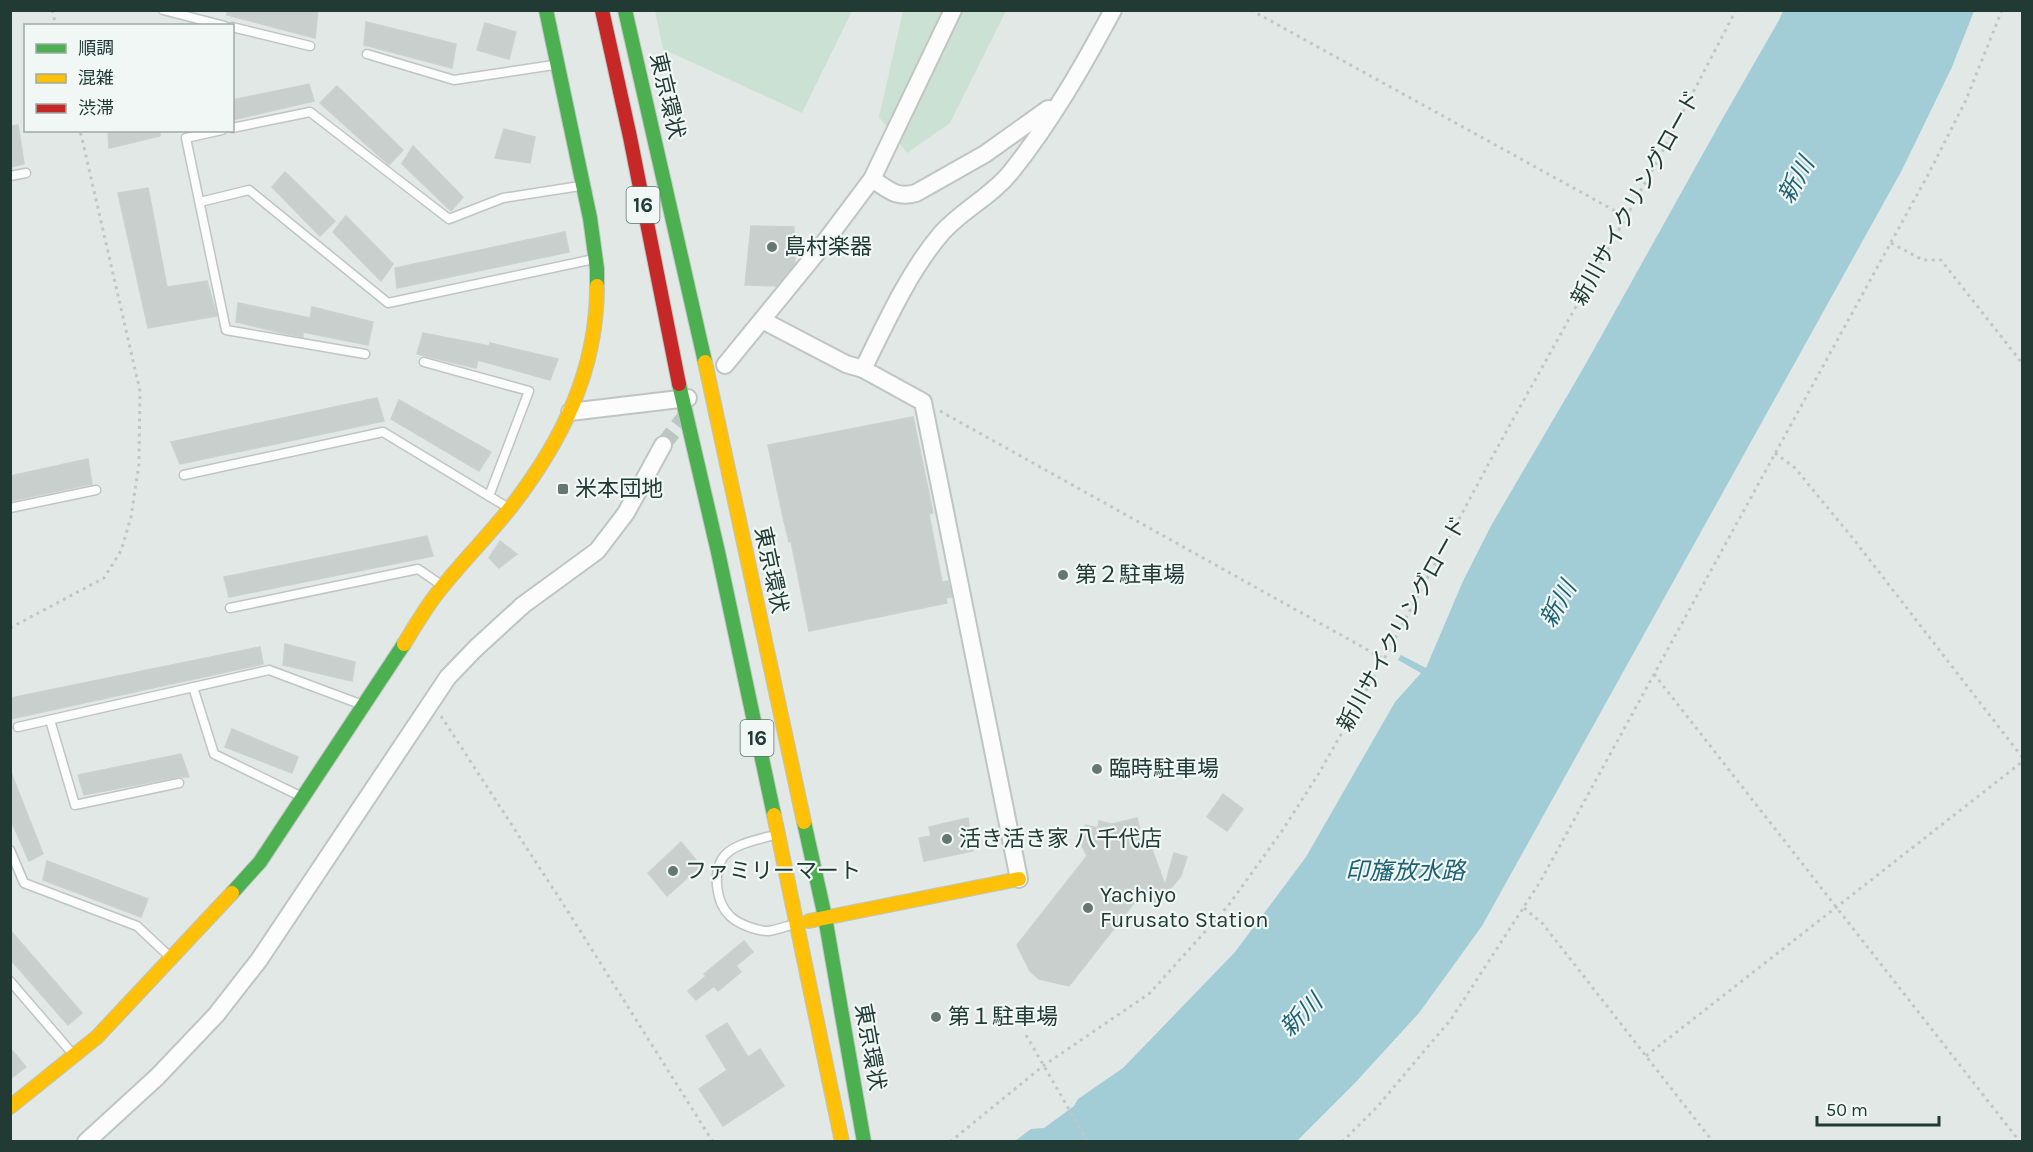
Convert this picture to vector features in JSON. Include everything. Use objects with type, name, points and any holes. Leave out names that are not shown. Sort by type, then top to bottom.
[{"type":"main road","points":[[13,1100],[97,1037],[260,862],[443,586],[510,508],[545,460],[570,412],[586,372],[592,348],[597,307],[596,258],[546,10]]},
{"type":"main road","name":"東京環状","points":[[602,10],[630,137],[682,399],[718,552],[842,1142]]},
{"type":"main road","name":"東京環状","points":[[626,10],[677,234],[825,917],[864,1142]]},
{"type":"main road","points":[[797,923],[1019,879]]},
{"type":"street","points":[[725,364],[815,255],[872,179],[953,10]]},
{"type":"street","points":[[863,369],[920,263],[941,234],[990,194],[1011,173],[1081,70],[1113,10]]},
{"type":"street","points":[[872,179],[896,194],[904,196],[916,193],[985,154],[1034,121],[1061,99]]},
{"type":"street","points":[[762,320],[846,364],[863,369],[923,402],[1019,879]]},
{"type":"street","points":[[570,412],[711,394]]},
{"type":"street","points":[[86,1142],[157,1077],[216,1016],[259,960],[448,677],[523,605],[597,552],[626,513],[663,445]]},
{"type":"lane","points":[[163,10],[217,24]]},
{"type":"lane","points":[[234,27],[310,46]]},
{"type":"lane","points":[[367,54],[454,80],[558,65]]},
{"type":"lane","points":[[234,128],[310,112],[448,219],[503,198],[583,186]]},
{"type":"lane","points":[[213,132],[186,138],[226,330],[365,354]]},
{"type":"lane","points":[[10,176],[26,173]]},
{"type":"lane","points":[[200,202],[249,190],[388,303],[596,258]]},
{"type":"lane","points":[[424,362],[529,391],[489,496]]},
{"type":"lane","points":[[184,475],[383,432],[510,508]]},
{"type":"lane","points":[[10,508],[96,490]]},
{"type":"lane","points":[[230,608],[418,569],[443,586]]},
{"type":"lane","points":[[18,727],[269,670],[363,705]]},
{"type":"lane","points":[[193,687],[214,754],[303,798]]},
{"type":"lane","points":[[50,720],[75,805],[179,783]]},
{"type":"lane","points":[[777,834],[742,844],[723,858],[716,880],[720,898],[729,915],[747,926],[768,931],[797,923]]},
{"type":"lane","points":[[10,850],[24,883],[138,926],[171,959]]},
{"type":"lane","points":[[10,981],[75,1055]]},
{"type":"path","points":[[1251,10],[1626,217]]},
{"type":"path","name":"新川サイクリングロード","points":[[950,1142],[1043,1066],[1150,993],[1228,906],[1282,831],[1319,773],[1384,658],[1496,450],[1626,217],[1736,10]]},
{"type":"path","points":[[1342,1142],[1378,1106],[1452,1018],[1524,908],[1585,802],[1891,243],[1966,100],[2002,10]]},
{"type":"path","points":[[10,628],[104,578],[124,540],[131,517],[139,464],[140,391],[80,132]]},
{"type":"path","points":[[1891,243],[1923,260],[1941,260],[2022,363]]},
{"type":"path","points":[[923,402],[1384,658]]},
{"type":"path","points":[[1775,453],[1795,468],[1855,541],[2022,757]]},
{"type":"path","points":[[1654,674],[2020,1142]]},
{"type":"path","points":[[432,702],[567,910],[713,1142]]},
{"type":"path","points":[[1646,1056],[2022,762]]},
{"type":"path","points":[[1524,908],[1543,924],[1713,1142]]},
{"type":"path","points":[[1026,1035],[1088,1142]]},
{"type":"green space","points":[[655,10],[852,11],[802,113],[663,49]]},
{"type":"green space","points":[[903,11],[1006,11],[950,123],[907,153],[879,117]]},
{"type":"water","name":"印旛放水路","points":[[1783,11],[1974,11],[1952,67],[1902,170],[1482,926],[1419,1013],[1354,1084],[1297,1141],[1015,1141],[1031,1129],[1044,1128],[1074,1106],[1078,1099],[1123,1068],[1235,952],[1306,857],[1395,702],[1421,673],[1398,660],[1401,655],[1426,668],[1463,581],[1492,524],[1584,367]]},
{"type":"building","points":[[227,10],[318,10],[315,38],[227,15]]},
{"type":"building","points":[[366,22],[456,44],[452,68],[364,45]]},
{"type":"building","points":[[485,23],[516,32],[509,59],[477,50]]},
{"type":"building","points":[[309,84],[314,101],[234,120],[234,100]]},
{"type":"building","points":[[337,86],[403,150],[389,165],[320,103]]},
{"type":"building","points":[[18,125],[24,164],[10,167],[10,126]]},
{"type":"building","points":[[504,129],[535,137],[530,163],[495,158]]},
{"type":"building","points":[[108,132],[160,132],[160,136],[109,148]]},
{"type":"building","points":[[413,146],[463,197],[451,211],[402,164]]},
{"type":"building","points":[[285,172],[335,221],[320,236],[272,187]]},
{"type":"building","points":[[148,188],[167,287],[207,281],[217,316],[148,328],[118,193]]},
{"type":"building","points":[[346,216],[393,264],[381,281],[333,232]]},
{"type":"building","name":"島村楽器","points":[[751,226],[794,227],[795,263],[776,286],[745,285]]},
{"type":"building","points":[[565,232],[569,252],[397,288],[395,268]]},
{"type":"building","points":[[238,303],[310,318],[312,307],[373,322],[368,345],[303,332],[303,337],[236,322]]},
{"type":"building","points":[[423,333],[489,346],[490,343],[558,359],[550,380],[478,360],[476,368],[417,354]]},
{"type":"building","points":[[377,398],[384,421],[180,464],[171,442]]},
{"type":"building","points":[[399,400],[491,452],[479,471],[391,419]]},
{"type":"building","points":[[913,417],[933,513],[929,514],[942,582],[948,581],[952,597],[946,598],[947,603],[809,631],[768,445]]},
{"type":"building","points":[[88,459],[92,484],[10,501],[10,476]]},
{"type":"building","points":[[427,536],[433,556],[229,597],[224,577]]},
{"type":"building","points":[[500,541],[517,554],[499,568],[489,558]]},
{"type":"building","points":[[285,644],[355,662],[352,681],[283,665]]},
{"type":"building","points":[[260,647],[263,664],[10,719],[10,698]]},
{"type":"building","points":[[232,729],[298,757],[292,773],[225,747]]},
{"type":"building","points":[[181,754],[189,777],[178,777],[84,795],[78,775]]},
{"type":"building","points":[[10,770],[43,854],[29,861],[10,818]]},
{"type":"building","points":[[1223,794],[1243,809],[1227,831],[1207,817]]},
{"type":"building","points":[[968,818],[973,851],[924,861],[919,838],[931,836],[929,827]]},
{"type":"building","name":"Yachiyo Furusato Station","points":[[1137,818],[1142,838],[1150,844],[1165,885],[1174,853],[1187,857],[1181,876],[1156,906],[1141,894],[1069,986],[1039,979],[1030,971],[1017,945],[1087,856],[1077,836],[1086,825],[1098,828],[1099,821],[1112,824]]},
{"type":"building","points":[[681,842],[701,866],[667,896],[648,873]]},
{"type":"building","points":[[47,861],[148,899],[141,917],[43,880]]},
{"type":"building","points":[[10,930],[82,1013],[68,1025],[10,959]]},
{"type":"building","points":[[744,941],[753,952],[736,966],[741,972],[718,991],[714,986],[696,1000],[688,991],[706,976],[704,974]]},
{"type":"building","points":[[727,1023],[748,1057],[760,1049],[784,1086],[723,1126],[699,1089],[727,1070],[706,1036]]},
{"type":"building","points":[[10,1048],[26,1067],[10,1079]]},
{"type":"tunnel","points":[[663,445],[686,415]]},
{"type":"traffic: fast","points":[[546,10],[590,218],[597,286]]},
{"type":"traffic: fast","points":[[625,10],[705,362]]},
{"type":"traffic: fast","points":[[679,384],[718,552],[774,815]]},
{"type":"traffic: fast","points":[[232,893],[260,862],[404,644]]},
{"type":"traffic: fast","points":[[804,822],[825,917],[864,1142]]},
{"type":"traffic: slow","points":[[404,644],[434,597],[511,507],[546,457],[561,430],[573,404],[591,347],[597,286]]},
{"type":"traffic: slow","points":[[705,362],[804,822]]},
{"type":"traffic: slow","points":[[774,815],[842,1142]]},
{"type":"traffic: slow","points":[[809,921],[1019,879]]},
{"type":"traffic: slow","points":[[10,1107],[97,1037],[232,893]]},
{"type":"traffic: jam","points":[[602,10],[630,137],[679,384]]},
{"type":"place","name":"島村楽器","points":[[772,247]]},
{"type":"place","name":"米本団地","points":[[563,489]]},
{"type":"place","name":"第２駐車場","points":[[1063,575]]},
{"type":"place","name":"臨時駐車場","points":[[1097,769]]},
{"type":"place","name":"活き活き家 八千代店","points":[[947,839]]},
{"type":"place","name":"ファミリーマート","points":[[673,871]]},
{"type":"place","name":"Yachiyo Furusato Station","points":[[1088,908]]},
{"type":"place","name":"第１駐車場","points":[[936,1017]]},
{"type":"water label","name":"新川","points":[[1796,180]]},
{"type":"water label","name":"新川","points":[[1558,604]]},
{"type":"water label","name":"新川","points":[[1301,1015]]}]
